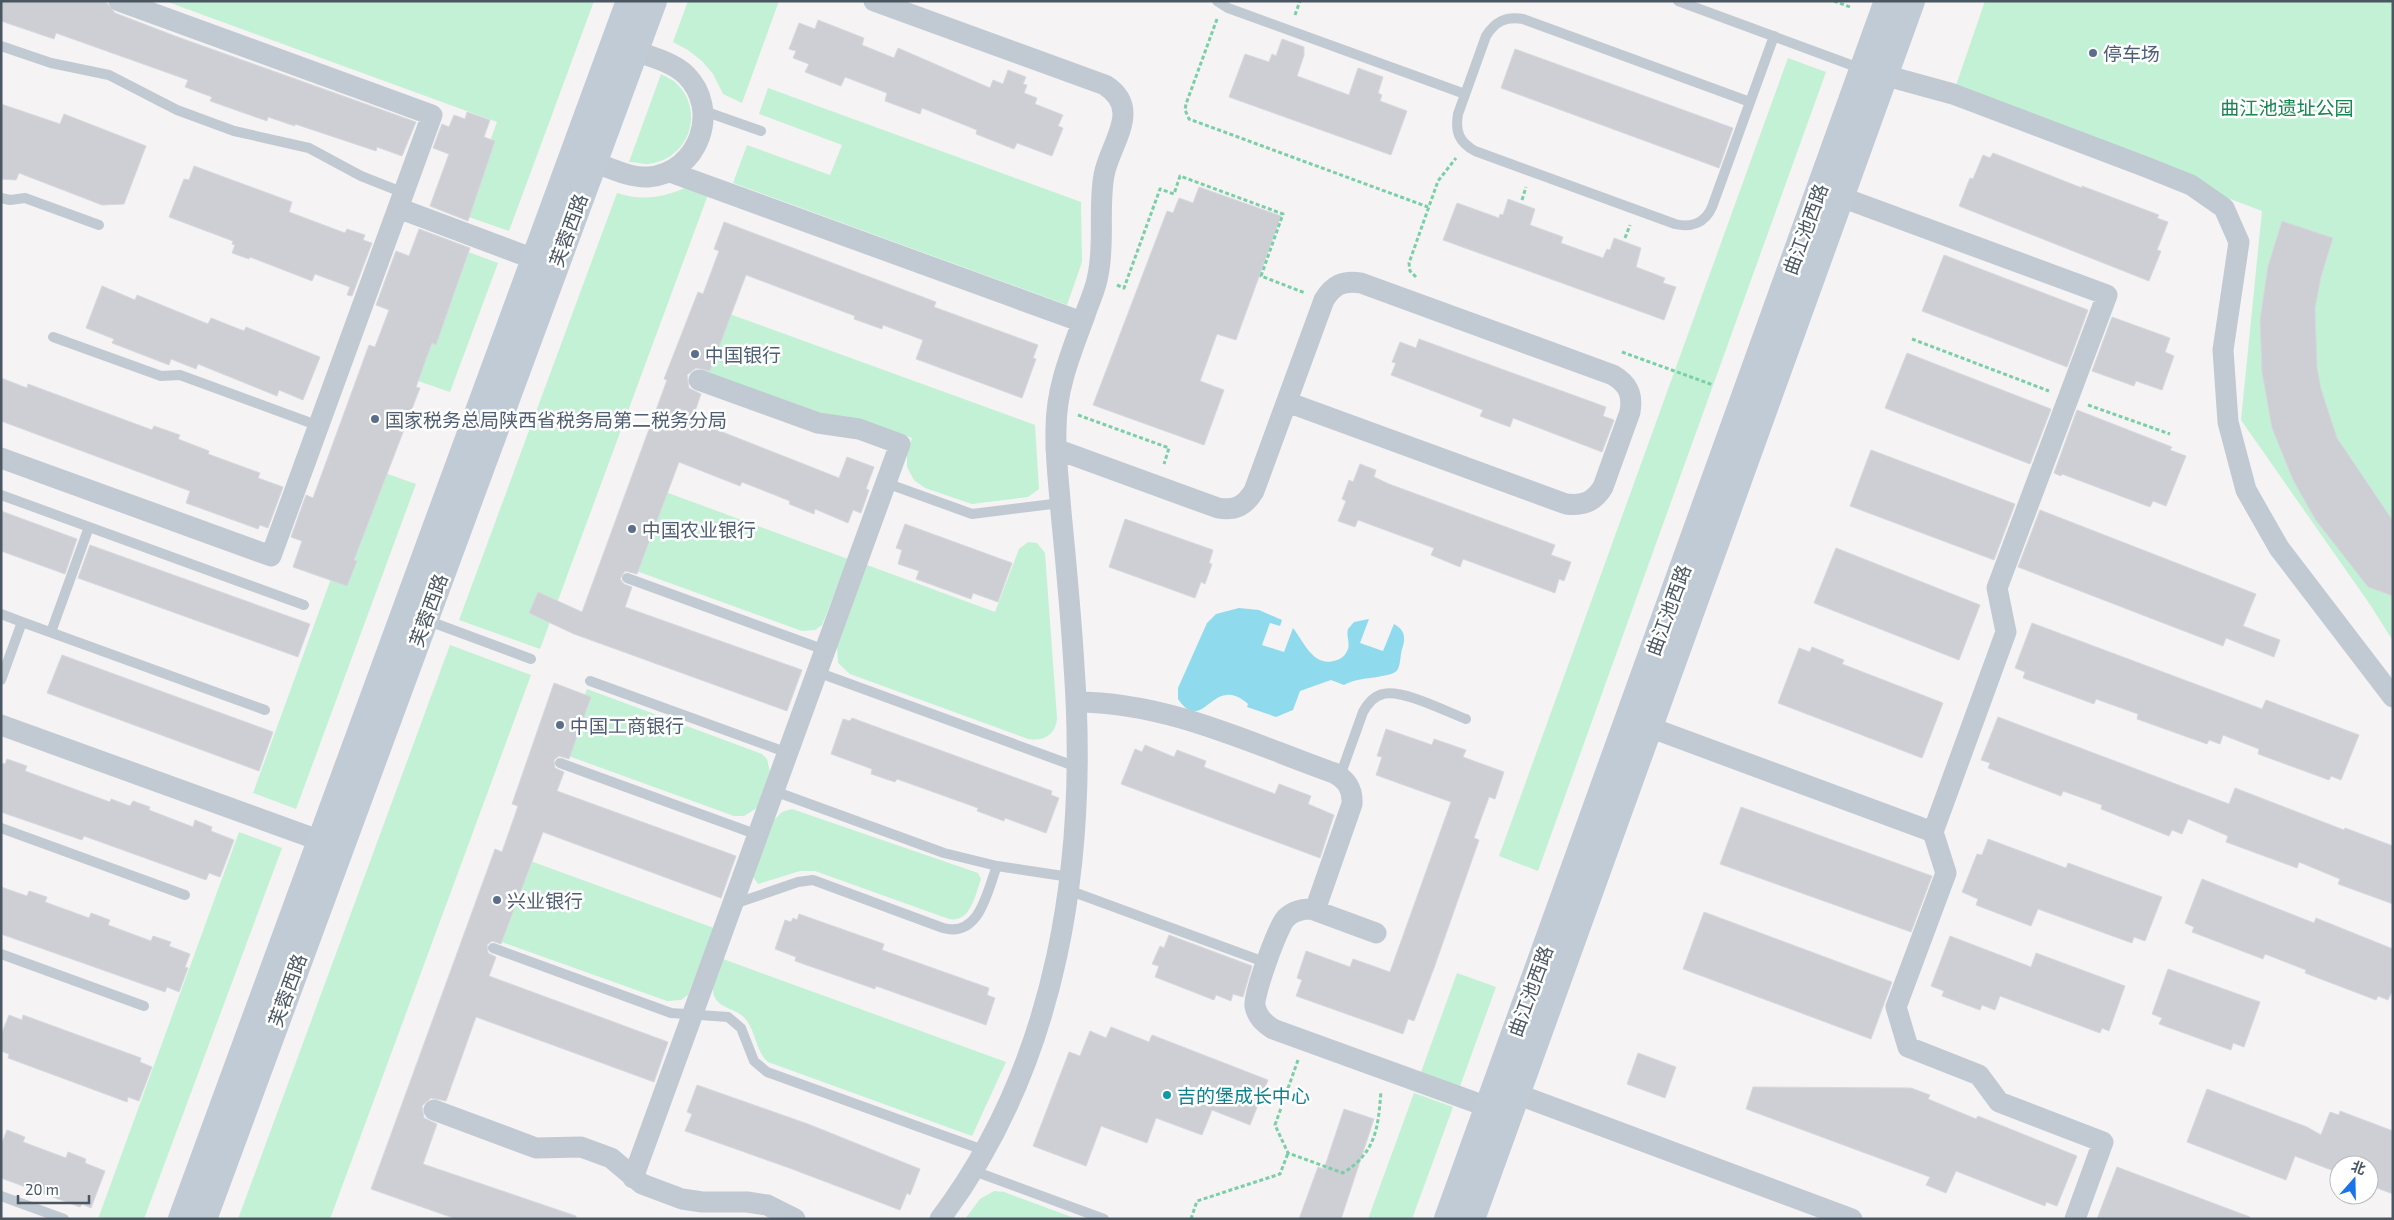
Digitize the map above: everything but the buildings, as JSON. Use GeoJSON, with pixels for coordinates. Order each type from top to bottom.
{"type":"FeatureCollection","features":[{"type":"Feature","properties":{"kind":"main road","name":"芙蓉西路"},"geometry":{"type":"LineString","coordinates":[[203,1219],[330,844],[534,259],[630,1]]}},
{"type":"Feature","properties":{"kind":"main road","name":"芙蓉西路"},"geometry":{"type":"LineString","coordinates":[[182,1219],[330,844],[424,620],[653,1]]}},
{"type":"Feature","properties":{"kind":"main road","name":"曲江池西路"},"geometry":{"type":"LineString","coordinates":[[1448,1219],[1500,1096],[1649,727],[1840,197],[1874,73],[1888,1]]}},
{"type":"Feature","properties":{"kind":"main road","name":"曲江池西路"},"geometry":{"type":"LineString","coordinates":[[1471,1219],[1500,1096],[1874,73],[1911,1]]}},
{"type":"Feature","properties":{"kind":"street"},"geometry":{"type":"LineString","coordinates":[[1,458],[272,556],[432,115],[119,1]]}},
{"type":"Feature","properties":{"kind":"street"},"geometry":{"type":"LineString","coordinates":[[874,1],[1105,85],[1115,91],[1122,100],[1124,111],[1123,122],[1105,170],[1101,195],[1102,253],[1098,278],[1064,373],[1057,408],[1056,450],[1076,702],[1078,767],[1069,884],[1056,957],[1034,1042],[1020,1082],[986,1152],[940,1219]]}},
{"type":"Feature","properties":{"kind":"street"},"geometry":{"type":"LineString","coordinates":[[594,162],[624,173],[648,177],[670,172],[688,158],[701,138],[704,111],[699,93],[686,74],[666,62],[635,51]]}},
{"type":"Feature","properties":{"kind":"street"},"geometry":{"type":"LineString","coordinates":[[1874,73],[1953,94],[2146,167],[2191,185],[2224,208],[2238,242],[2223,350],[2228,422],[2246,490],[2279,548],[2393,696]]}},
{"type":"Feature","properties":{"kind":"street"},"geometry":{"type":"LineString","coordinates":[[670,172],[1082,322]]}},
{"type":"Feature","properties":{"kind":"street"},"geometry":{"type":"LineString","coordinates":[[1840,197],[2107,295],[1997,588],[2006,632],[1933,832],[1946,873],[1896,1007],[1908,1047],[1979,1075],[1999,1102],[2103,1142],[2075,1219]]}},
{"type":"Feature","properties":{"kind":"street"},"geometry":{"type":"LineString","coordinates":[[401,200],[534,259]]}},
{"type":"Feature","properties":{"kind":"street"},"geometry":{"type":"LineString","coordinates":[[1056,450],[1218,508],[1229,510],[1240,507],[1248,501],[1254,491],[1324,300],[1330,290],[1339,284],[1350,281],[1361,283],[1613,374],[1623,381],[1629,389],[1632,400],[1627,421],[1603,487],[1597,496],[1588,503],[1577,506],[1566,504],[1287,402]]}},
{"type":"Feature","properties":{"kind":"street"},"geometry":{"type":"LineString","coordinates":[[633,1178],[900,444],[859,429],[818,424],[700,380]]}},
{"type":"Feature","properties":{"kind":"street"},"geometry":{"type":"LineString","coordinates":[[1076,702],[1126,705],[1174,715],[1340,776],[1350,788],[1352,804],[1314,910]]}},
{"type":"Feature","properties":{"kind":"street"},"geometry":{"type":"LineString","coordinates":[[1,724],[330,844]]}},
{"type":"Feature","properties":{"kind":"street"},"geometry":{"type":"LineString","coordinates":[[1649,727],[1933,832]]}},
{"type":"Feature","properties":{"kind":"street"},"geometry":{"type":"LineString","coordinates":[[1376,933],[1314,910],[1300,910],[1285,918],[1255,998],[1257,1014],[1264,1023],[1273,1029],[1381,1068],[1500,1096],[1852,1219]]}},
{"type":"Feature","properties":{"kind":"street"},"geometry":{"type":"LineString","coordinates":[[434,1110],[536,1148],[581,1147],[611,1158],[642,1184],[682,1199],[702,1202],[747,1202],[767,1205],[795,1219]]}},
{"type":"Feature","properties":{"kind":"lane"},"geometry":{"type":"LineString","coordinates":[[1678,1],[1874,73]]}},
{"type":"Feature","properties":{"kind":"lane"},"geometry":{"type":"LineString","coordinates":[[1220,3],[1465,94]]}},
{"type":"Feature","properties":{"kind":"lane"},"geometry":{"type":"LineString","coordinates":[[1750,102],[1523,19],[1511,17],[1501,20],[1492,27],[1486,36],[1465,94],[1456,126],[1458,137],[1466,146],[1474,151],[1675,224],[1692,225],[1702,220],[1709,212],[1750,102],[1774,36]]}},
{"type":"Feature","properties":{"kind":"lane"},"geometry":{"type":"LineString","coordinates":[[1,46],[34,58],[109,75],[177,110],[234,131],[309,148],[401,200]]}},
{"type":"Feature","properties":{"kind":"lane"},"geometry":{"type":"LineString","coordinates":[[704,111],[761,131]]}},
{"type":"Feature","properties":{"kind":"lane"},"geometry":{"type":"LineString","coordinates":[[1,198],[10,200],[25,198],[99,225]]}},
{"type":"Feature","properties":{"kind":"lane"},"geometry":{"type":"LineString","coordinates":[[53,337],[160,376],[180,375],[319,426]]}},
{"type":"Feature","properties":{"kind":"lane"},"geometry":{"type":"LineString","coordinates":[[886,483],[972,514],[1061,503]]}},
{"type":"Feature","properties":{"kind":"lane"},"geometry":{"type":"LineString","coordinates":[[1,495],[304,605]]}},
{"type":"Feature","properties":{"kind":"lane"},"geometry":{"type":"LineString","coordinates":[[51,632],[89,526]]}},
{"type":"Feature","properties":{"kind":"lane"},"geometry":{"type":"LineString","coordinates":[[627,578],[825,650]]}},
{"type":"Feature","properties":{"kind":"lane"},"geometry":{"type":"LineString","coordinates":[[1,614],[265,710]]}},
{"type":"Feature","properties":{"kind":"lane"},"geometry":{"type":"LineString","coordinates":[[424,620],[531,659]]}},
{"type":"Feature","properties":{"kind":"lane"},"geometry":{"type":"LineString","coordinates":[[1,680],[22,622]]}},
{"type":"Feature","properties":{"kind":"lane"},"geometry":{"type":"LineString","coordinates":[[817,672],[1078,767]]}},
{"type":"Feature","properties":{"kind":"lane"},"geometry":{"type":"LineString","coordinates":[[590,681],[788,753]]}},
{"type":"Feature","properties":{"kind":"lane"},"geometry":{"type":"LineString","coordinates":[[1340,776],[1363,712],[1369,702],[1378,696],[1395,693],[1466,719]]}},
{"type":"Feature","properties":{"kind":"lane"},"geometry":{"type":"LineString","coordinates":[[560,763],[758,835]]}},
{"type":"Feature","properties":{"kind":"lane"},"geometry":{"type":"LineString","coordinates":[[774,791],[944,853],[1069,884],[1267,963]]}},
{"type":"Feature","properties":{"kind":"lane"},"geometry":{"type":"LineString","coordinates":[[1,828],[185,895]]}},
{"type":"Feature","properties":{"kind":"lane"},"geometry":{"type":"LineString","coordinates":[[733,904],[798,882],[813,880],[954,930],[970,924],[978,916],[996,866]]}},
{"type":"Feature","properties":{"kind":"lane"},"geometry":{"type":"LineString","coordinates":[[493,948],[671,1013],[692,1016],[728,1017],[741,1028],[754,1061],[768,1072],[986,1152]]}},
{"type":"Feature","properties":{"kind":"lane"},"geometry":{"type":"LineString","coordinates":[[1,954],[144,1006]]}},
{"type":"Feature","properties":{"kind":"lane"},"geometry":{"type":"LineString","coordinates":[[974,1171],[1104,1219]]}},
{"type":"Feature","properties":{"kind":"lane"},"geometry":{"type":"LineString","coordinates":[[1,1196],[64,1219]]}},
{"type":"Feature","properties":{"kind":"path"},"geometry":{"type":"LineString","coordinates":[[1834,1],[1850,7]]}},
{"type":"Feature","properties":{"kind":"path"},"geometry":{"type":"LineString","coordinates":[[1220,3],[1186,104],[1185,110],[1189,119],[1428,207]]}},
{"type":"Feature","properties":{"kind":"path"},"geometry":{"type":"LineString","coordinates":[[1418,278],[1410,271],[1408,263],[1428,207],[1440,177],[1466,146]]}},
{"type":"Feature","properties":{"kind":"path"},"geometry":{"type":"LineString","coordinates":[[1098,278],[1124,288],[1160,190],[1174,194],[1180,176],[1283,214],[1261,276],[1324,300]]}},
{"type":"Feature","properties":{"kind":"path"},"geometry":{"type":"LineString","coordinates":[[1912,339],[2170,434]]}},
{"type":"Feature","properties":{"kind":"path"},"geometry":{"type":"LineString","coordinates":[[1619,351],[1713,385]]}},
{"type":"Feature","properties":{"kind":"path"},"geometry":{"type":"LineString","coordinates":[[1057,408],[1169,448],[1156,486]]}},
{"type":"Feature","properties":{"kind":"path"},"geometry":{"type":"LineString","coordinates":[[1191,1219],[1197,1201],[1280,1174],[1288,1153],[1275,1124],[1306,1041]]}},
{"type":"Feature","properties":{"kind":"path"},"geometry":{"type":"LineString","coordinates":[[1288,1153],[1343,1173],[1360,1161],[1376,1134],[1380,1109],[1381,1068]]}},
{"type":"Feature","properties":{"kind":"green space"},"geometry":{"type":"Polygon","coordinates":[[[165,1],[594,1],[509,231],[463,215],[497,122],[165,1]]]}},
{"type":"Feature","properties":{"kind":"green space"},"geometry":{"type":"Polygon","coordinates":[[[688,1],[779,1],[742,103],[723,94],[713,74],[702,61],[688,50],[673,42],[688,1]]]}},
{"type":"Feature","properties":{"kind":"green space","name":"曲江池遗址公园"},"geometry":{"type":"Polygon","coordinates":[[[1985,1],[2393,1],[2393,641],[2371,606],[2241,420],[2262,211],[1953,94],[1985,1]]]}},
{"type":"Feature","properties":{"kind":"green space"},"geometry":{"type":"Polygon","coordinates":[[[1788,58],[1826,72],[1538,871],[1499,856],[1788,58]]]}},
{"type":"Feature","properties":{"kind":"green space"},"geometry":{"type":"Polygon","coordinates":[[[661,74],[676,83],[686,96],[691,121],[688,134],[682,145],[662,161],[648,164],[629,162],[661,74]]]}},
{"type":"Feature","properties":{"kind":"green space"},"geometry":{"type":"Polygon","coordinates":[[[768,88],[1081,202],[1082,262],[1067,305],[733,183],[747,145],[830,175],[842,145],[759,114],[768,88]]]}},
{"type":"Feature","properties":{"kind":"green space"},"geometry":{"type":"Polygon","coordinates":[[[687,187],[709,192],[540,649],[459,620],[617,193],[644,198],[669,194],[687,187]]]}},
{"type":"Feature","properties":{"kind":"green space"},"geometry":{"type":"Polygon","coordinates":[[[452,246],[498,263],[450,392],[418,381],[385,473],[416,484],[296,809],[253,793],[452,246]]]}},
{"type":"Feature","properties":{"kind":"green space"},"geometry":{"type":"Polygon","coordinates":[[[724,312],[1035,425],[1039,489],[1028,497],[972,504],[925,488],[914,480],[907,467],[907,453],[912,438],[859,419],[829,416],[703,371],[724,312]]]}},
{"type":"Feature","properties":{"kind":"green space"},"geometry":{"type":"Polygon","coordinates":[[[660,490],[848,559],[822,625],[815,630],[802,631],[631,569],[660,490]]]}},
{"type":"Feature","properties":{"kind":"green space"},"geometry":{"type":"Polygon","coordinates":[[[1028,542],[1037,543],[1045,553],[1057,718],[1052,732],[1048,736],[1034,740],[1028,739],[850,674],[838,663],[837,646],[867,565],[995,612],[1019,549],[1028,542]]]}},
{"type":"Feature","properties":{"kind":"green space"},"geometry":{"type":"Polygon","coordinates":[[[450,645],[531,675],[330,1219],[238,1219],[450,645]]]}},
{"type":"Feature","properties":{"kind":"green space"},"geometry":{"type":"Polygon","coordinates":[[[587,689],[762,754],[767,759],[770,772],[757,808],[744,816],[734,816],[563,754],[587,689]]]}},
{"type":"Feature","properties":{"kind":"green space"},"geometry":{"type":"Polygon","coordinates":[[[792,809],[978,873],[981,879],[971,906],[962,917],[949,919],[815,871],[800,871],[758,884],[753,877],[774,820],[782,812],[792,809]]]}},
{"type":"Feature","properties":{"kind":"green space"},"geometry":{"type":"Polygon","coordinates":[[[239,832],[282,848],[144,1219],[98,1219],[239,832]]]}},
{"type":"Feature","properties":{"kind":"green space"},"geometry":{"type":"Polygon","coordinates":[[[525,859],[714,928],[688,995],[681,1000],[667,1001],[496,940],[525,859]]]}},
{"type":"Feature","properties":{"kind":"green space"},"geometry":{"type":"Polygon","coordinates":[[[723,959],[1006,1062],[972,1136],[768,1062],[758,1048],[752,1031],[744,1017],[721,1004],[714,996],[714,982],[723,959]]]}},
{"type":"Feature","properties":{"kind":"green space"},"geometry":{"type":"Polygon","coordinates":[[[1457,973],[1496,987],[1459,1089],[1420,1075],[1457,973]]]}},
{"type":"Feature","properties":{"kind":"green space"},"geometry":{"type":"Polygon","coordinates":[[[1414,1093],[1453,1107],[1412,1219],[1368,1219],[1414,1093]]]}},
{"type":"Feature","properties":{"kind":"green space"},"geometry":{"type":"Polygon","coordinates":[[[994,1191],[1004,1192],[1077,1219],[965,1219],[980,1199],[994,1191]]]}},
{"type":"Feature","properties":{"kind":"water"},"geometry":{"type":"Polygon","coordinates":[[[1239,608],[1259,610],[1282,620],[1280,626],[1270,623],[1262,645],[1284,652],[1293,628],[1310,653],[1322,661],[1329,662],[1343,657],[1346,653],[1348,649],[1348,629],[1354,622],[1369,619],[1360,643],[1383,651],[1394,624],[1402,630],[1404,636],[1398,669],[1389,674],[1358,680],[1344,685],[1331,680],[1300,691],[1293,710],[1276,717],[1247,707],[1248,704],[1236,696],[1226,695],[1217,698],[1202,709],[1195,711],[1187,709],[1178,699],[1178,688],[1207,623],[1216,614],[1239,608]]]}},
{"type":"Feature","properties":{"kind":"place","name":"停车场"},"geometry":{"type":"Point","coordinates":[2093,53]}},
{"type":"Feature","properties":{"kind":"place","name":"中国银行"},"geometry":{"type":"Point","coordinates":[695,354]}},
{"type":"Feature","properties":{"kind":"place","name":"国家税务总局陕西省税务局第二税务分局"},"geometry":{"type":"Point","coordinates":[375,419]}},
{"type":"Feature","properties":{"kind":"place","name":"中国农业银行"},"geometry":{"type":"Point","coordinates":[632,529]}},
{"type":"Feature","properties":{"kind":"place","name":"中国工商银行"},"geometry":{"type":"Point","coordinates":[560,725]}},
{"type":"Feature","properties":{"kind":"place","name":"兴业银行"},"geometry":{"type":"Point","coordinates":[497,900]}},
{"type":"Feature","properties":{"kind":"place","name":"吉的堡成长中心"},"geometry":{"type":"Point","coordinates":[1167,1095]}}]}
